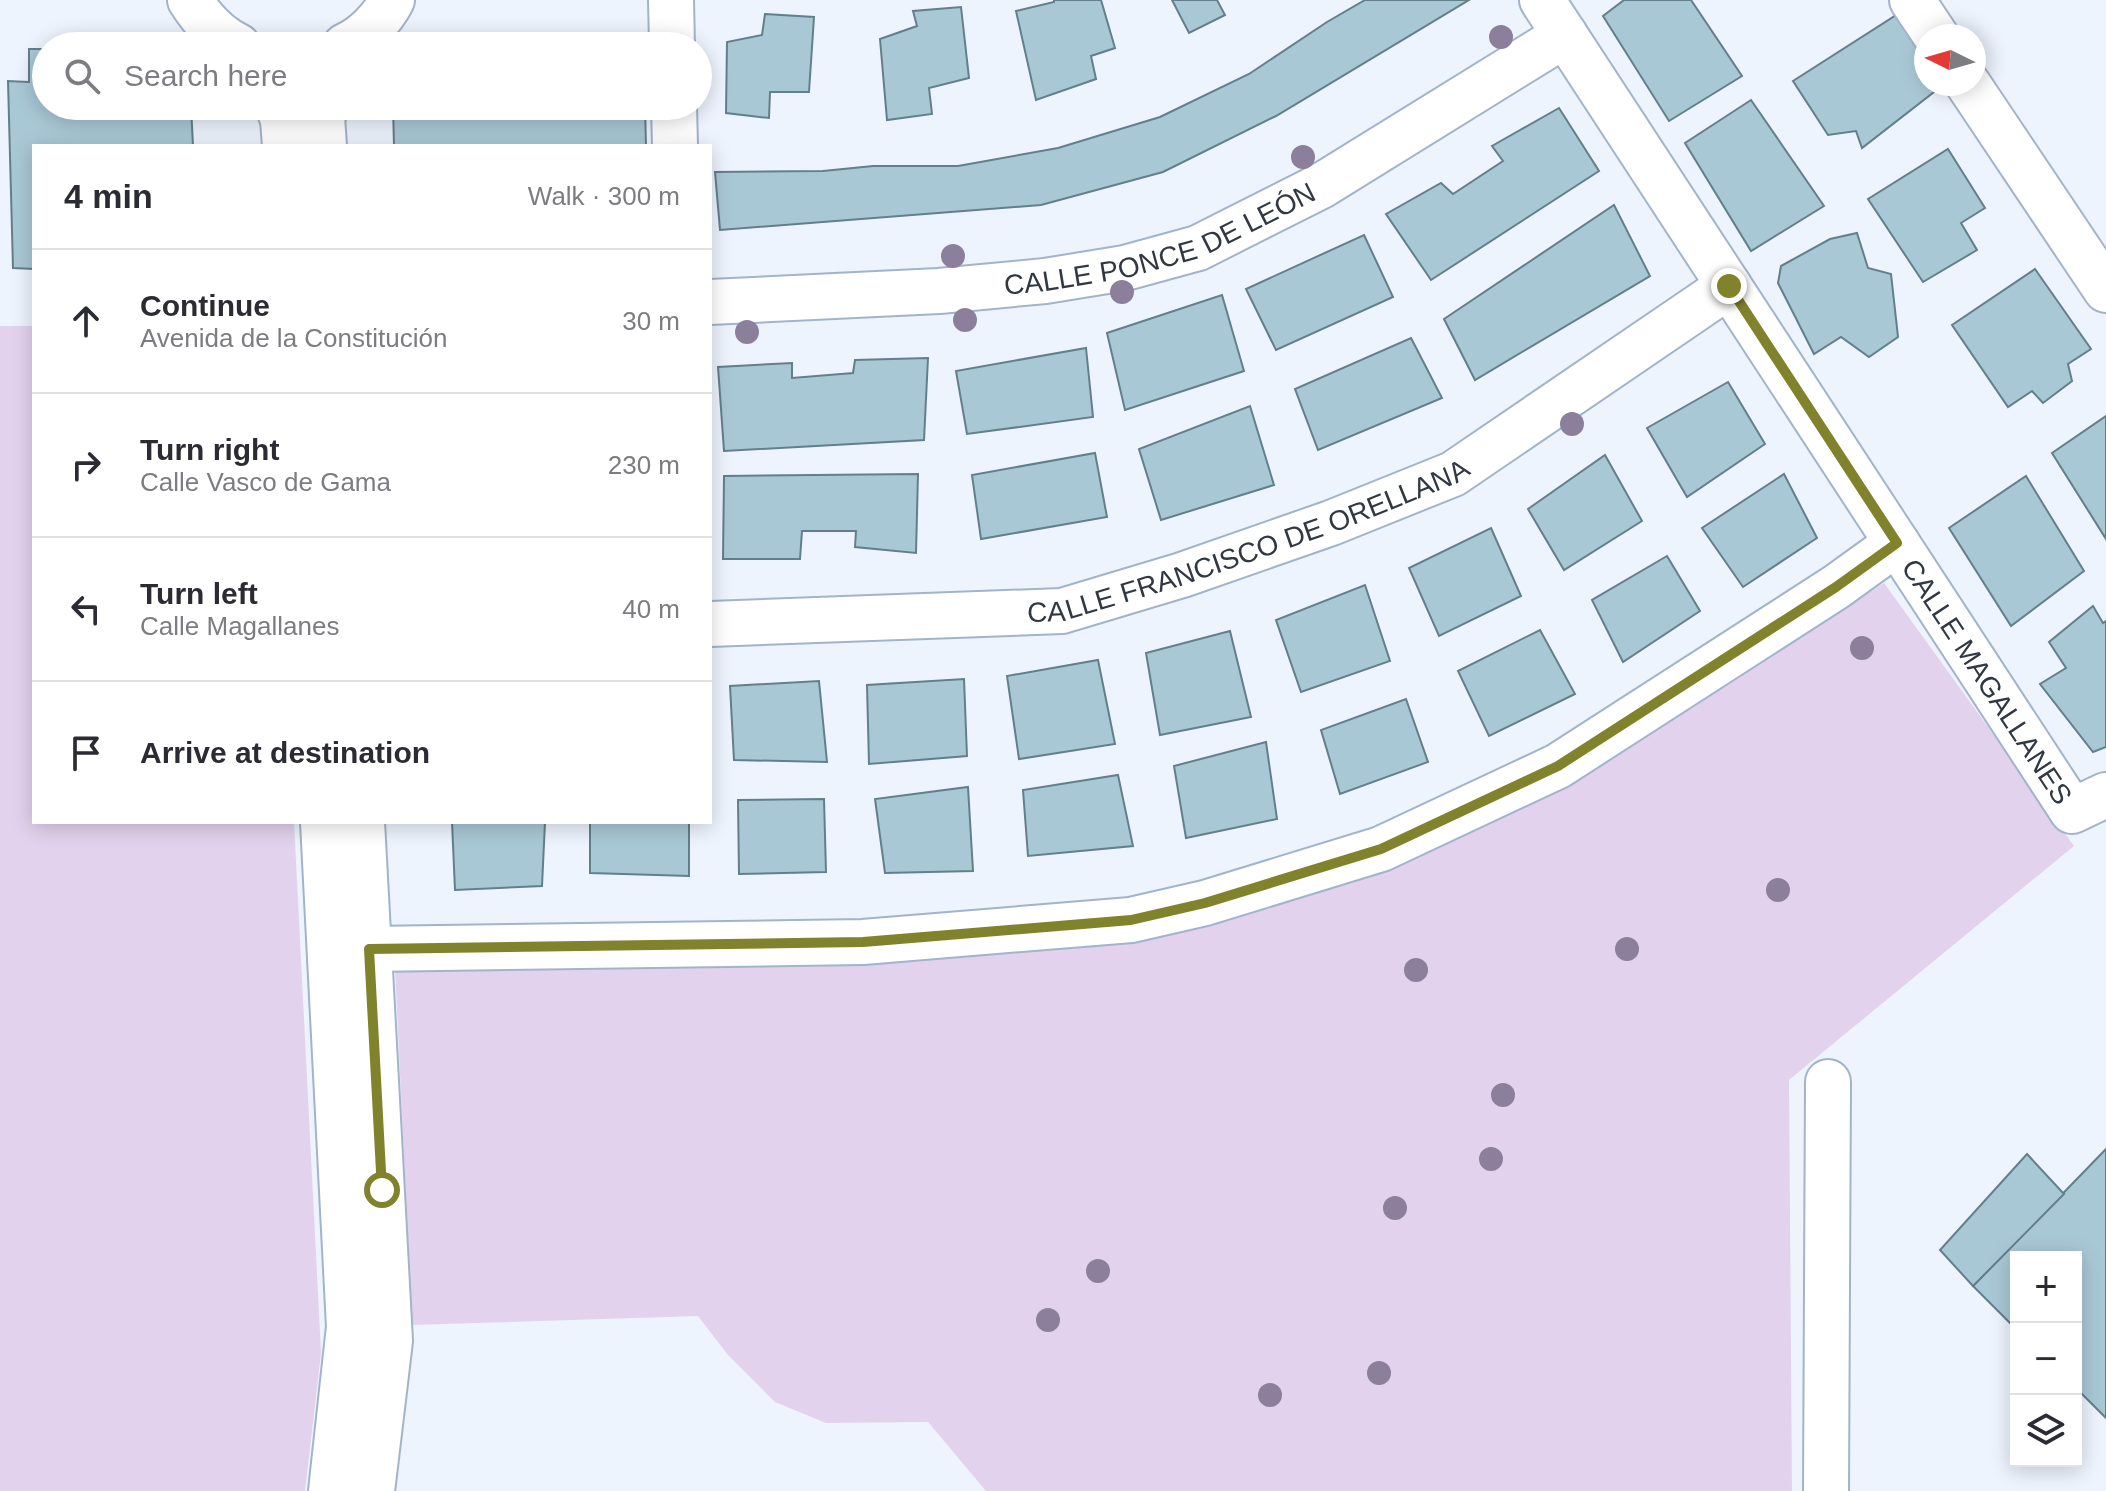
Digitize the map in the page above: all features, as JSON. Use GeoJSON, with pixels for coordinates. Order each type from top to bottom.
{"type":"FeatureCollection","features":[{"type":"Feature","properties":{"kind":"street"},"geometry":{"type":"LineString","coordinates":[[190,0],[201,18],[216,32]]}},
{"type":"Feature","properties":{"kind":"street"},"geometry":{"type":"LineString","coordinates":[[365,32],[385,14],[392,0]]}},
{"type":"Feature","properties":{"kind":"street"},"geometry":{"type":"LineString","coordinates":[[671,0],[672,32]]}},
{"type":"Feature","properties":{"kind":"street"},"geometry":{"type":"LineString","coordinates":[[1912,0],[1928,24]]}},
{"type":"Feature","properties":{"kind":"street","name":"CALLE MAGALLANES"},"geometry":{"type":"LineString","coordinates":[[1553,18],[2072,811],[2106,795]]}},
{"type":"Feature","properties":{"kind":"street","name":"CALLE PONCE DE LEÓN"},"geometry":{"type":"LineString","coordinates":[[712,302],[939,291],[1045,281],[1125,268],[1198,248],[1321,186],[1553,18]]}},
{"type":"Feature","properties":{"kind":"street"},"geometry":{"type":"LineString","coordinates":[[1976,96],[2106,290]]}},
{"type":"Feature","properties":{"kind":"street"},"geometry":{"type":"LineString","coordinates":[[283,120],[285,144]]}},
{"type":"Feature","properties":{"kind":"street"},"geometry":{"type":"LineString","coordinates":[[322,120],[324,144]]}},
{"type":"Feature","properties":{"kind":"street"},"geometry":{"type":"LineString","coordinates":[[674,120],[675,144]]}},
{"type":"Feature","properties":{"kind":"street","name":"CALLE FRANCISCO DE ORELLANA"},"geometry":{"type":"LineString","coordinates":[[712,624],[1062,611],[1182,575],[1331,523],[1453,474],[1729,286]]}},
{"type":"Feature","properties":{"kind":"street"},"geometry":{"type":"LineString","coordinates":[[369,949],[863,942],[1131,920],[1205,903],[1381,849],[1558,766],[1836,587],[1897,543]]}},
{"type":"Feature","properties":{"kind":"street"},"geometry":{"type":"LineString","coordinates":[[323,824],[349,1327],[331,1491]]}},
{"type":"Feature","properties":{"kind":"street"},"geometry":{"type":"LineString","coordinates":[[362,824],[390,1341],[372,1491]]}},
{"type":"Feature","properties":{"kind":"street"},"geometry":{"type":"LineString","coordinates":[[1826,1491],[1828,1082]]}},
{"type":"Feature","properties":{"kind":"shaded area"},"geometry":{"type":"Polygon","coordinates":[[[0,326],[32,326],[32,824],[294,824],[321,1353],[305,1491],[0,1491],[0,326]]]}},
{"type":"Feature","properties":{"kind":"shaded area"},"geometry":{"type":"Polygon","coordinates":[[[1884,583],[2074,846],[1789,1080],[1792,1491],[986,1491],[928,1422],[826,1423],[775,1402],[728,1355],[698,1316],[412,1325],[395,968],[854,962],[1177,934],[1395,865],[1583,776],[1884,583]]]}},
{"type":"Feature","properties":{"kind":"building"},"geometry":{"type":"Polygon","coordinates":[[[1054,0],[1101,0],[1115,48],[1091,56],[1096,79],[1036,100],[1016,11],[1054,0]]]}},
{"type":"Feature","properties":{"kind":"building"},"geometry":{"type":"Polygon","coordinates":[[[1172,0],[1217,0],[1225,15],[1189,33],[1172,0]]]}},
{"type":"Feature","properties":{"kind":"building"},"geometry":{"type":"Polygon","coordinates":[[[1365,0],[1469,0],[1276,116],[1163,172],[1041,205],[720,230],[715,172],[958,166],[1058,148],[1160,117],[1249,74],[1365,0]]]}},
{"type":"Feature","properties":{"kind":"building"},"geometry":{"type":"Polygon","coordinates":[[[1624,0],[1691,0],[1742,76],[1669,121],[1603,16],[1624,0]]]}},
{"type":"Feature","properties":{"kind":"building"},"geometry":{"type":"Polygon","coordinates":[[[961,7],[969,78],[929,88],[932,114],[887,120],[880,39],[917,26],[913,11],[961,7]]]}},
{"type":"Feature","properties":{"kind":"building"},"geometry":{"type":"Polygon","coordinates":[[[1901,12],[1914,34],[1914,96],[1929,96],[1862,148],[1856,131],[1828,135],[1793,81],[1901,12]]]}},
{"type":"Feature","properties":{"kind":"building"},"geometry":{"type":"Polygon","coordinates":[[[765,14],[814,17],[809,92],[770,92],[769,118],[726,113],[727,42],[762,35],[765,14]]]}},
{"type":"Feature","properties":{"kind":"building"},"geometry":{"type":"Polygon","coordinates":[[[29,49],[32,49],[32,120],[192,120],[193,144],[32,144],[32,269],[13,268],[8,81],[29,82],[29,49]]]}},
{"type":"Feature","properties":{"kind":"building"},"geometry":{"type":"Polygon","coordinates":[[[1751,100],[1824,206],[1751,251],[1685,143],[1751,100]]]}},
{"type":"Feature","properties":{"kind":"building"},"geometry":{"type":"Polygon","coordinates":[[[1559,108],[1599,171],[1431,280],[1386,214],[1441,183],[1453,194],[1503,161],[1492,146],[1559,108]]]}},
{"type":"Feature","properties":{"kind":"building"},"geometry":{"type":"Polygon","coordinates":[[[393,120],[645,120],[646,144],[394,144],[393,120]]]}},
{"type":"Feature","properties":{"kind":"building"},"geometry":{"type":"Polygon","coordinates":[[[1948,149],[1985,208],[1961,223],[1977,250],[1923,282],[1868,199],[1948,149]]]}},
{"type":"Feature","properties":{"kind":"building"},"geometry":{"type":"Polygon","coordinates":[[[1614,205],[1650,276],[1475,380],[1444,319],[1614,205]]]}},
{"type":"Feature","properties":{"kind":"building"},"geometry":{"type":"Polygon","coordinates":[[[1857,233],[1868,268],[1891,274],[1898,337],[1869,357],[1841,337],[1814,354],[1778,283],[1781,266],[1830,239],[1857,233]]]}},
{"type":"Feature","properties":{"kind":"building"},"geometry":{"type":"Polygon","coordinates":[[[1364,235],[1393,297],[1276,350],[1246,289],[1364,235]]]}},
{"type":"Feature","properties":{"kind":"building"},"geometry":{"type":"Polygon","coordinates":[[[2035,269],[2091,349],[2068,364],[2072,381],[2043,403],[2032,391],[2008,407],[1952,325],[2035,269]]]}},
{"type":"Feature","properties":{"kind":"building"},"geometry":{"type":"Polygon","coordinates":[[[1222,295],[1244,371],[1125,410],[1107,333],[1222,295]]]}},
{"type":"Feature","properties":{"kind":"building"},"geometry":{"type":"Polygon","coordinates":[[[1411,338],[1442,398],[1318,450],[1295,389],[1411,338]]]}},
{"type":"Feature","properties":{"kind":"building"},"geometry":{"type":"Polygon","coordinates":[[[1086,348],[1093,417],[967,434],[956,371],[1086,348]]]}},
{"type":"Feature","properties":{"kind":"building"},"geometry":{"type":"Polygon","coordinates":[[[928,358],[924,440],[724,451],[718,367],[792,363],[792,378],[853,373],[855,360],[928,358]]]}},
{"type":"Feature","properties":{"kind":"building"},"geometry":{"type":"Polygon","coordinates":[[[1728,382],[1765,444],[1687,497],[1647,428],[1728,382]]]}},
{"type":"Feature","properties":{"kind":"building"},"geometry":{"type":"Polygon","coordinates":[[[1250,406],[1274,485],[1161,520],[1139,449],[1250,406]]]}},
{"type":"Feature","properties":{"kind":"building"},"geometry":{"type":"Polygon","coordinates":[[[2106,416],[2106,539],[2052,453],[2106,416]]]}},
{"type":"Feature","properties":{"kind":"building"},"geometry":{"type":"Polygon","coordinates":[[[1095,453],[1107,517],[981,539],[972,475],[1095,453]]]}},
{"type":"Feature","properties":{"kind":"building"},"geometry":{"type":"Polygon","coordinates":[[[1605,455],[1642,521],[1564,570],[1528,509],[1605,455]]]}},
{"type":"Feature","properties":{"kind":"building"},"geometry":{"type":"Polygon","coordinates":[[[918,474],[916,553],[855,547],[856,531],[802,531],[800,559],[723,559],[724,476],[918,474]]]}},
{"type":"Feature","properties":{"kind":"building"},"geometry":{"type":"Polygon","coordinates":[[[1784,474],[1817,538],[1743,587],[1702,528],[1784,474]]]}},
{"type":"Feature","properties":{"kind":"building"},"geometry":{"type":"Polygon","coordinates":[[[2026,476],[2084,571],[2011,626],[1949,528],[2026,476]]]}},
{"type":"Feature","properties":{"kind":"building"},"geometry":{"type":"Polygon","coordinates":[[[1491,528],[1521,596],[1439,636],[1409,568],[1491,528]]]}},
{"type":"Feature","properties":{"kind":"building"},"geometry":{"type":"Polygon","coordinates":[[[1667,556],[1700,611],[1623,662],[1592,600],[1667,556]]]}},
{"type":"Feature","properties":{"kind":"building"},"geometry":{"type":"Polygon","coordinates":[[[1365,585],[1390,661],[1301,692],[1276,620],[1365,585]]]}},
{"type":"Feature","properties":{"kind":"building"},"geometry":{"type":"Polygon","coordinates":[[[2093,606],[2103,623],[2106,621],[2106,747],[2093,752],[2040,684],[2066,668],[2049,642],[2093,606]]]}},
{"type":"Feature","properties":{"kind":"building"},"geometry":{"type":"Polygon","coordinates":[[[1540,630],[1575,694],[1489,736],[1458,671],[1540,630]]]}},
{"type":"Feature","properties":{"kind":"building"},"geometry":{"type":"Polygon","coordinates":[[[1230,631],[1251,717],[1160,735],[1146,653],[1230,631]]]}},
{"type":"Feature","properties":{"kind":"building"},"geometry":{"type":"Polygon","coordinates":[[[1098,660],[1115,744],[1019,759],[1007,676],[1098,660]]]}},
{"type":"Feature","properties":{"kind":"building"},"geometry":{"type":"Polygon","coordinates":[[[964,679],[967,756],[869,764],[867,685],[964,679]]]}},
{"type":"Feature","properties":{"kind":"building"},"geometry":{"type":"Polygon","coordinates":[[[819,681],[827,762],[734,760],[730,686],[819,681]]]}},
{"type":"Feature","properties":{"kind":"building"},"geometry":{"type":"Polygon","coordinates":[[[1406,699],[1428,762],[1340,794],[1321,730],[1406,699]]]}},
{"type":"Feature","properties":{"kind":"building"},"geometry":{"type":"Polygon","coordinates":[[[1266,742],[1277,819],[1186,838],[1174,766],[1266,742]]]}},
{"type":"Feature","properties":{"kind":"building"},"geometry":{"type":"Polygon","coordinates":[[[1118,775],[1133,846],[1028,856],[1023,790],[1118,775]]]}},
{"type":"Feature","properties":{"kind":"building"},"geometry":{"type":"Polygon","coordinates":[[[968,787],[973,871],[885,873],[875,799],[968,787]]]}},
{"type":"Feature","properties":{"kind":"building"},"geometry":{"type":"Polygon","coordinates":[[[824,799],[826,872],[739,874],[738,800],[824,799]]]}},
{"type":"Feature","properties":{"kind":"building"},"geometry":{"type":"Polygon","coordinates":[[[452,824],[545,824],[542,886],[455,890],[452,824]]]}},
{"type":"Feature","properties":{"kind":"building"},"geometry":{"type":"Polygon","coordinates":[[[590,824],[689,824],[689,876],[590,873],[590,824]]]}},
{"type":"Feature","properties":{"kind":"building"},"geometry":{"type":"Polygon","coordinates":[[[2106,1149],[2106,1418],[2082,1394],[2082,1251],[2010,1251],[2010,1323],[1973,1286],[2106,1149]]]}},
{"type":"Feature","properties":{"kind":"building"},"geometry":{"type":"Polygon","coordinates":[[[2027,1154],[2064,1194],[1973,1286],[1940,1250],[2027,1154]]]}},
{"type":"Feature","properties":{"kind":"route"},"geometry":{"type":"LineString","coordinates":[[382,1190],[369,949],[863,942],[1131,920],[1205,903],[1381,849],[1558,766],[1836,587],[1897,543],[1729,286]]}}]}
